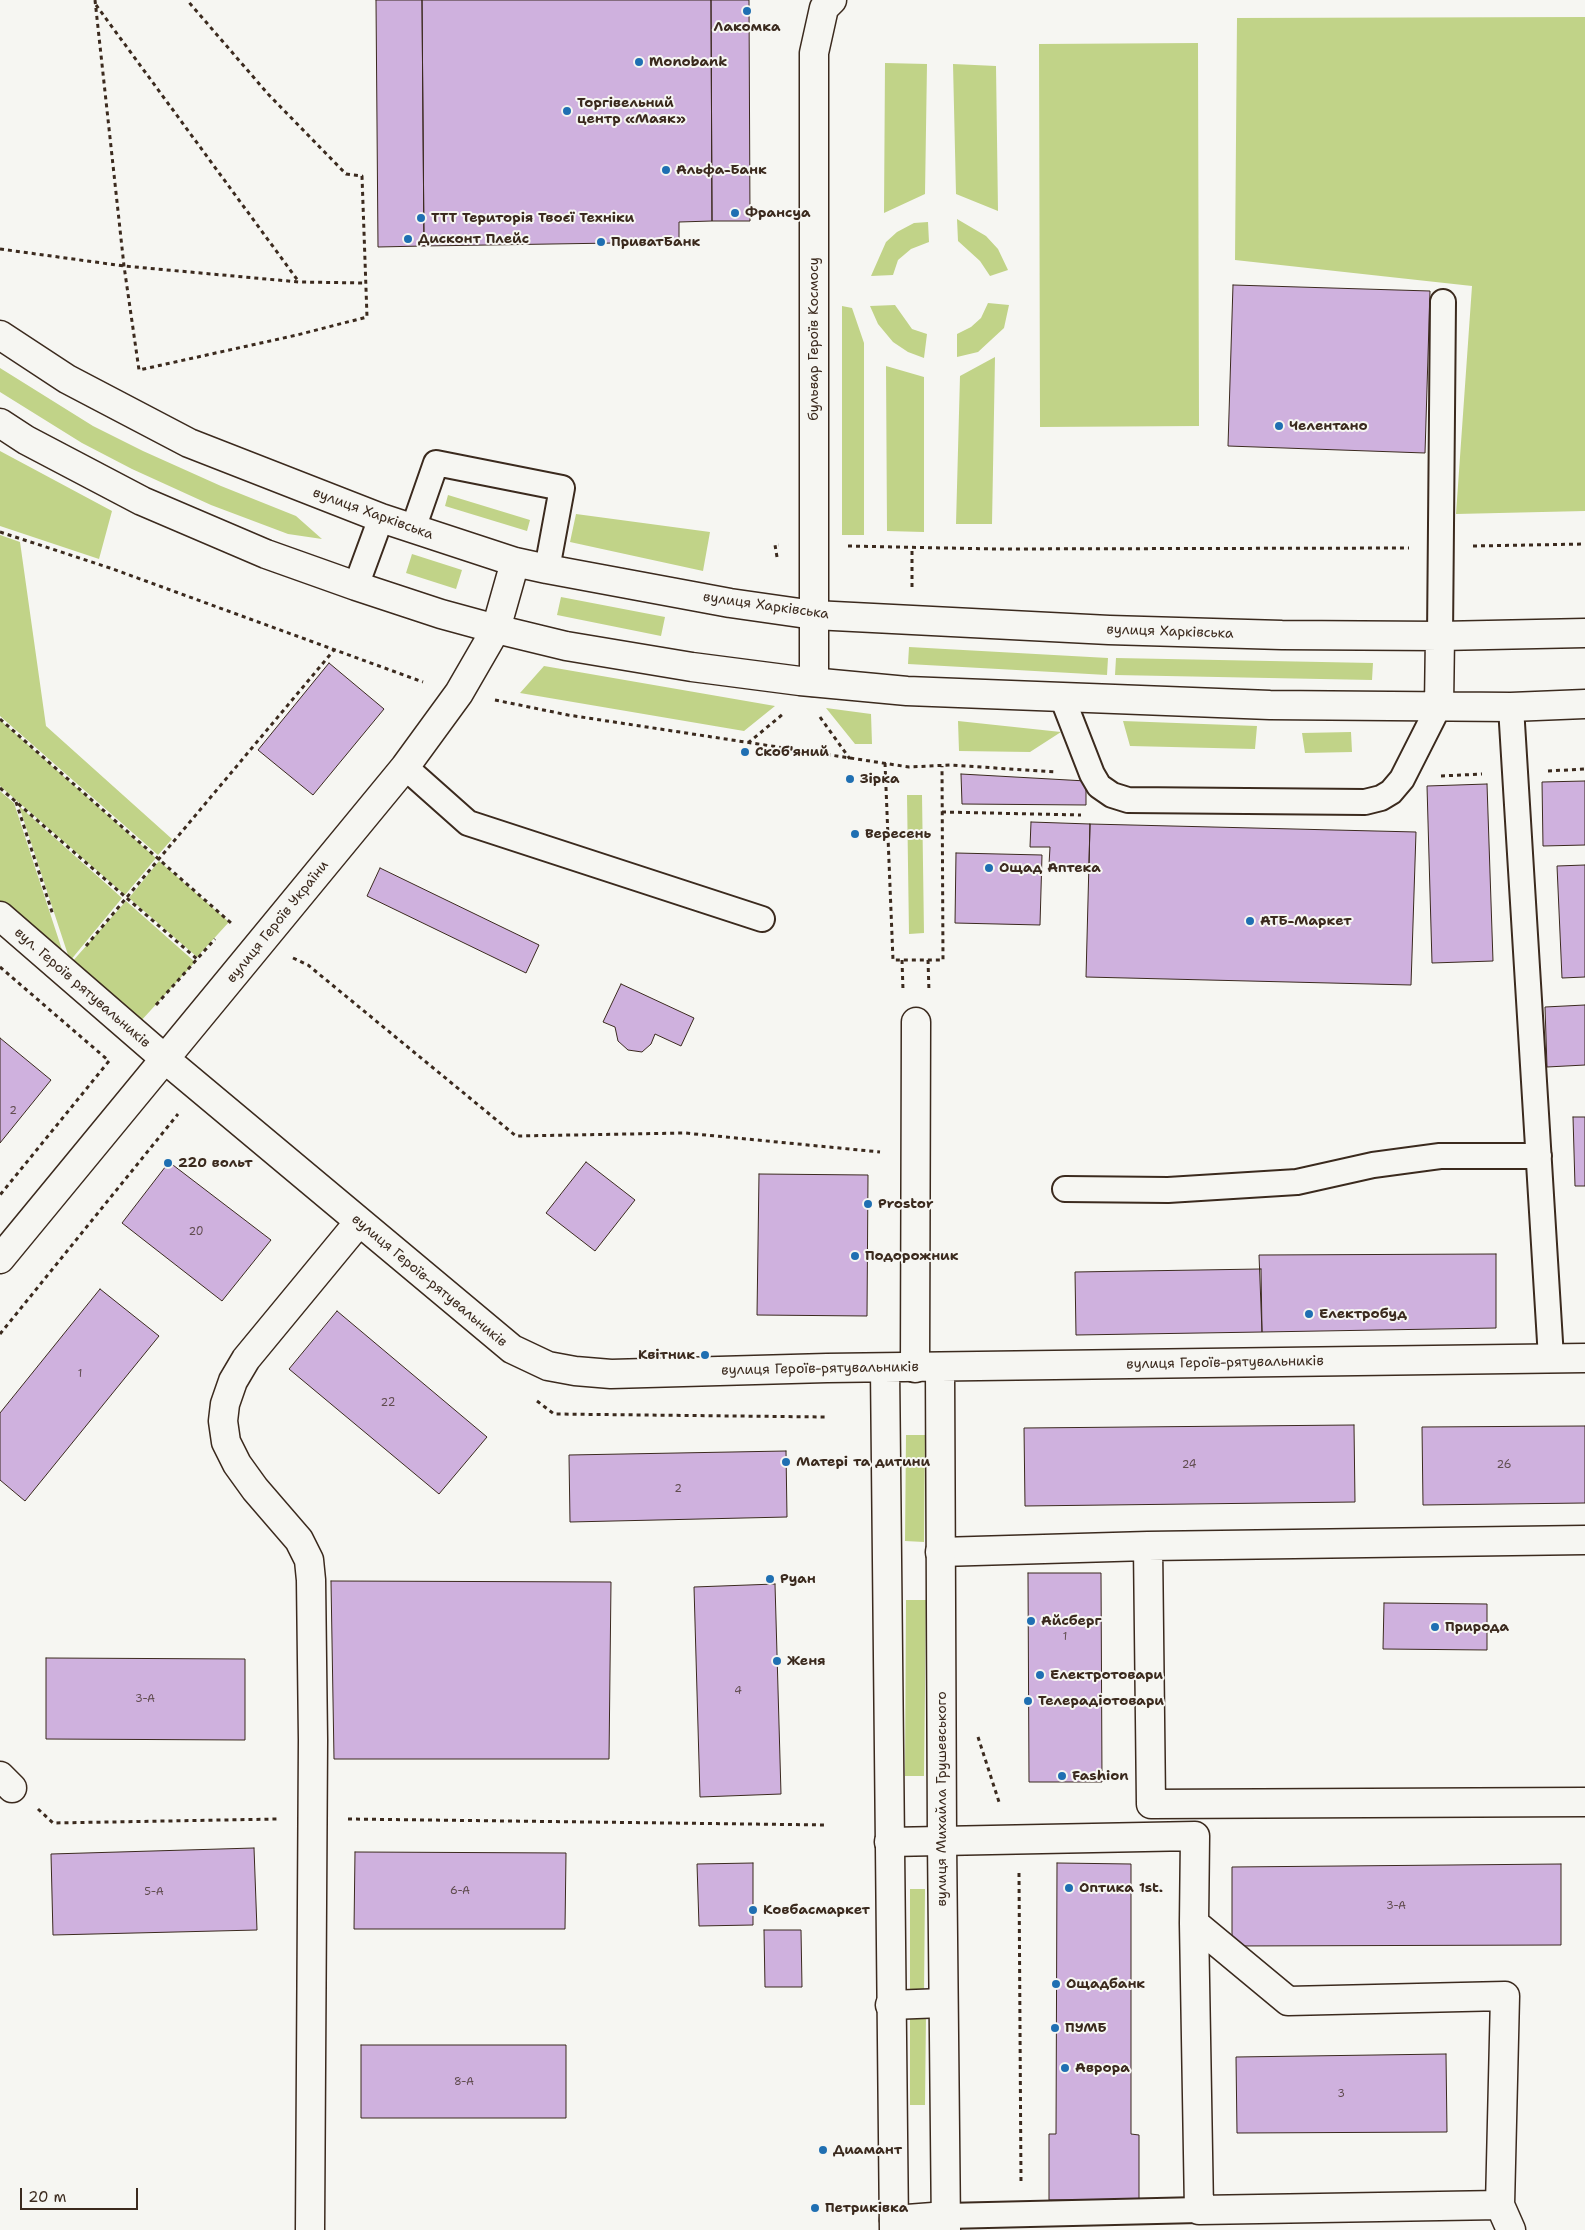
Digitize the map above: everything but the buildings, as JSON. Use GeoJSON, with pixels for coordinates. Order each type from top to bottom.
{"type":"FeatureCollection","features":[{"type":"Feature","properties":{"kind":"street","name":"бульвар Героїв Космосу"},"geometry":{"type":"LineString","coordinates":[[814,682],[814,52],[824,8],[832,0]]}},
{"type":"Feature","properties":{"kind":"street","name":"вулиця Харківська"},"geometry":{"type":"LineString","coordinates":[[0,335],[67,379],[189,443],[381,518],[515,562],[547,569],[730,603],[814,615],[1108,630],[1282,635],[1440,636],[1585,633]]}},
{"type":"Feature","properties":{"kind":"street"},"geometry":{"type":"LineString","coordinates":[[0,423],[26,440],[142,501],[266,554],[356,586],[496,629],[566,646],[692,667],[907,691],[1270,705],[1512,707],[1585,704]]}},
{"type":"Feature","properties":{"kind":"street","name":"вулиця Героїв України"},"geometry":{"type":"LineString","coordinates":[[0,1260],[405,767],[459,693],[496,629],[515,562]]}},
{"type":"Feature","properties":{"kind":"street"},"geometry":{"type":"LineString","coordinates":[[1439,706],[1440,636]]}},
{"type":"Feature","properties":{"kind":"street","name":"вул. Героїв рятувальників"},"geometry":{"type":"LineString","coordinates":[[0,916],[165,1059]]}},
{"type":"Feature","properties":{"kind":"street","name":"вулиця Михайла Грушевського"},"geometry":{"type":"LineString","coordinates":[[916,1022],[916,1155],[940,1552],[946,2223]]}},
{"type":"Feature","properties":{"kind":"street","name":"вулиця Героїв-рятувальників"},"geometry":{"type":"LineString","coordinates":[[165,1059],[512,1349],[548,1366],[575,1371],[611,1374],[1585,1358]]}},
{"type":"Feature","properties":{"kind":"street"},"geometry":{"type":"LineString","coordinates":[[310,2230],[313,1819],[311,1580],[309,1560],[299,1540],[255,1489],[237,1464],[226,1442],[223,1421],[225,1404],[233,1381],[246,1359],[359,1222]]}},
{"type":"Feature","properties":{"kind":"street"},"geometry":{"type":"LineString","coordinates":[[885,1368],[888,1555],[890,2005],[894,2225],[946,2223]]}},
{"type":"Feature","properties":{"kind":"street"},"geometry":{"type":"LineString","coordinates":[[940,1552],[1148,1546],[1585,1540]]}},
{"type":"Feature","properties":{"kind":"street"},"geometry":{"type":"LineString","coordinates":[[1148,1546],[1151,1804],[1585,1802]]}},
{"type":"Feature","properties":{"kind":"street"},"geometry":{"type":"LineString","coordinates":[[889,1842],[1195,1836],[1194,1923],[1200,2220],[1500,2206]]}},
{"type":"Feature","properties":{"kind":"street"},"geometry":{"type":"LineString","coordinates":[[1194,1923],[1288,2001],[1505,1996],[1500,2206],[1511,2230]]}},
{"type":"Feature","properties":{"kind":"street"},"geometry":{"type":"LineString","coordinates":[[890,2005],[943,2003]]}},
{"type":"Feature","properties":{"kind":"lane"},"geometry":{"type":"LineString","coordinates":[[1440,636],[1443,302]]}},
{"type":"Feature","properties":{"kind":"lane"},"geometry":{"type":"LineString","coordinates":[[413,529],[436,463],[562,488],[547,569]]}},
{"type":"Feature","properties":{"kind":"lane"},"geometry":{"type":"LineString","coordinates":[[356,586],[381,518]]}},
{"type":"Feature","properties":{"kind":"lane"},"geometry":{"type":"LineString","coordinates":[[1062,697],[1092,774],[1099,786],[1112,795],[1128,800],[1364,802],[1381,798],[1391,792],[1402,779],[1439,706]]}},
{"type":"Feature","properties":{"kind":"lane"},"geometry":{"type":"LineString","coordinates":[[1512,707],[1551,1358]]}},
{"type":"Feature","properties":{"kind":"lane"},"geometry":{"type":"LineString","coordinates":[[405,767],[468,823],[762,919]]}},
{"type":"Feature","properties":{"kind":"lane"},"geometry":{"type":"LineString","coordinates":[[1065,1189],[1168,1190],[1297,1182],[1373,1165],[1440,1156],[1539,1156]]}},
{"type":"Feature","properties":{"kind":"lane"},"geometry":{"type":"LineString","coordinates":[[946,2223],[1021,2214],[1200,2220]]}},
{"type":"Feature","properties":{"kind":"path"},"geometry":{"type":"LineString","coordinates":[[94,1],[124,266],[139,370],[297,335],[367,317],[362,176],[346,174],[268,94],[187,0]]}},
{"type":"Feature","properties":{"kind":"path"},"geometry":{"type":"LineString","coordinates":[[94,1],[300,282]]}},
{"type":"Feature","properties":{"kind":"path"},"geometry":{"type":"LineString","coordinates":[[0,249],[124,266],[300,282],[366,283]]}},
{"type":"Feature","properties":{"kind":"path"},"geometry":{"type":"LineString","coordinates":[[0,532],[110,568],[426,683],[419,691]]}},
{"type":"Feature","properties":{"kind":"path"},"geometry":{"type":"LineString","coordinates":[[778,562],[775,545],[995,549],[1440,548],[1585,544]]}},
{"type":"Feature","properties":{"kind":"path"},"geometry":{"type":"LineString","coordinates":[[82,950],[334,650]]}},
{"type":"Feature","properties":{"kind":"path"},"geometry":{"type":"LineString","coordinates":[[459,693],[568,715],[909,767],[942,766],[1092,774]]}},
{"type":"Feature","properties":{"kind":"path"},"geometry":{"type":"LineString","coordinates":[[748,743],[784,713]]}},
{"type":"Feature","properties":{"kind":"path"},"geometry":{"type":"LineString","coordinates":[[817,714],[850,759]]}},
{"type":"Feature","properties":{"kind":"path"},"geometry":{"type":"LineString","coordinates":[[0,719],[231,922],[260,944],[308,965],[516,1136],[686,1133],[916,1155]]}},
{"type":"Feature","properties":{"kind":"path"},"geometry":{"type":"LineString","coordinates":[[885,763],[893,960],[943,960],[942,766]]}},
{"type":"Feature","properties":{"kind":"path"},"geometry":{"type":"LineString","coordinates":[[0,788],[197,959]]}},
{"type":"Feature","properties":{"kind":"path"},"geometry":{"type":"LineString","coordinates":[[16,802],[55,920]]}},
{"type":"Feature","properties":{"kind":"path"},"geometry":{"type":"LineString","coordinates":[[942,812],[1085,815]]}},
{"type":"Feature","properties":{"kind":"path"},"geometry":{"type":"LineString","coordinates":[[224,929],[231,922]]}},
{"type":"Feature","properties":{"kind":"path"},"geometry":{"type":"LineString","coordinates":[[133,1032],[217,937]]}},
{"type":"Feature","properties":{"kind":"path"},"geometry":{"type":"LineString","coordinates":[[0,968],[109,1061],[0,1195]]}},
{"type":"Feature","properties":{"kind":"path"},"geometry":{"type":"LineString","coordinates":[[0,1334],[180,1112]]}},
{"type":"Feature","properties":{"kind":"path"},"geometry":{"type":"LineString","coordinates":[[531,1396],[554,1414],[826,1417]]}},
{"type":"Feature","properties":{"kind":"path"},"geometry":{"type":"LineString","coordinates":[[976,1731],[1019,1862],[1021,2214]]}},
{"type":"Feature","properties":{"kind":"path"},"geometry":{"type":"LineString","coordinates":[[6,1782],[53,1823],[313,1819],[827,1825]]}},
{"type":"Feature","properties":{"kind":"green space"},"geometry":{"type":"Polygon","coordinates":[[[1585,17],[1585,511],[1456,514],[1472,286],[1235,260],[1237,18],[1585,17]]]}},
{"type":"Feature","properties":{"kind":"green space"},"geometry":{"type":"Polygon","coordinates":[[[1198,43],[1199,426],[1040,427],[1039,44],[1198,43]]]}},
{"type":"Feature","properties":{"kind":"green space"},"geometry":{"type":"Polygon","coordinates":[[[885,63],[927,64],[925,194],[884,213],[885,63]]]}},
{"type":"Feature","properties":{"kind":"green space"},"geometry":{"type":"Polygon","coordinates":[[[953,64],[996,66],[998,211],[956,194],[953,64]]]}},
{"type":"Feature","properties":{"kind":"green space"},"geometry":{"type":"Polygon","coordinates":[[[957,219],[986,236],[998,249],[1008,270],[990,276],[980,261],[958,241],[957,219]]]}},
{"type":"Feature","properties":{"kind":"green space"},"geometry":{"type":"Polygon","coordinates":[[[928,222],[929,242],[911,249],[898,260],[893,275],[871,276],[886,242],[897,232],[914,223],[928,222]]]}},
{"type":"Feature","properties":{"kind":"green space"},"geometry":{"type":"Polygon","coordinates":[[[988,303],[1009,305],[1004,328],[978,352],[957,357],[957,334],[971,327],[981,318],[988,303]]]}},
{"type":"Feature","properties":{"kind":"green space"},"geometry":{"type":"Polygon","coordinates":[[[895,305],[912,329],[927,334],[924,358],[908,352],[893,342],[878,324],[870,306],[895,305]]]}},
{"type":"Feature","properties":{"kind":"green space"},"geometry":{"type":"Polygon","coordinates":[[[842,306],[852,308],[864,343],[864,535],[842,535],[842,306]]]}},
{"type":"Feature","properties":{"kind":"green space"},"geometry":{"type":"Polygon","coordinates":[[[995,357],[992,524],[956,524],[960,376],[995,357]]]}},
{"type":"Feature","properties":{"kind":"green space"},"geometry":{"type":"Polygon","coordinates":[[[886,366],[924,377],[924,532],[887,531],[886,366]]]}},
{"type":"Feature","properties":{"kind":"green space"},"geometry":{"type":"Polygon","coordinates":[[[0,368],[93,426],[143,451],[221,486],[296,516],[322,539],[288,534],[211,505],[132,469],[82,443],[0,392],[0,368]]]}},
{"type":"Feature","properties":{"kind":"green space"},"geometry":{"type":"Polygon","coordinates":[[[0,451],[112,511],[99,559],[0,526],[0,451]]]}},
{"type":"Feature","properties":{"kind":"green space"},"geometry":{"type":"Polygon","coordinates":[[[448,495],[530,520],[527,531],[445,506],[448,495]]]}},
{"type":"Feature","properties":{"kind":"green space"},"geometry":{"type":"Polygon","coordinates":[[[576,514],[710,532],[703,571],[570,542],[576,514]]]}},
{"type":"Feature","properties":{"kind":"green space"},"geometry":{"type":"Polygon","coordinates":[[[0,535],[20,542],[46,726],[172,839],[158,855],[0,716],[0,535]]]}},
{"type":"Feature","properties":{"kind":"green space"},"geometry":{"type":"Polygon","coordinates":[[[412,554],[462,570],[456,589],[406,573],[412,554]]]}},
{"type":"Feature","properties":{"kind":"green space"},"geometry":{"type":"Polygon","coordinates":[[[561,597],[665,617],[661,636],[557,615],[561,597]]]}},
{"type":"Feature","properties":{"kind":"green space"},"geometry":{"type":"Polygon","coordinates":[[[909,647],[1108,658],[1107,675],[908,664],[909,647]]]}},
{"type":"Feature","properties":{"kind":"green space"},"geometry":{"type":"Polygon","coordinates":[[[1116,658],[1373,663],[1372,680],[1115,675],[1116,658]]]}},
{"type":"Feature","properties":{"kind":"green space"},"geometry":{"type":"Polygon","coordinates":[[[544,666],[775,706],[744,731],[520,693],[544,666]]]}},
{"type":"Feature","properties":{"kind":"green space"},"geometry":{"type":"Polygon","coordinates":[[[826,708],[871,714],[872,744],[855,744],[826,708]]]}},
{"type":"Feature","properties":{"kind":"green space"},"geometry":{"type":"Polygon","coordinates":[[[0,720],[156,858],[125,895],[0,786],[0,720]]]}},
{"type":"Feature","properties":{"kind":"green space"},"geometry":{"type":"Polygon","coordinates":[[[958,721],[1061,732],[1030,752],[959,751],[958,721]]]}},
{"type":"Feature","properties":{"kind":"green space"},"geometry":{"type":"Polygon","coordinates":[[[1123,721],[1257,726],[1255,749],[1130,746],[1123,721]]]}},
{"type":"Feature","properties":{"kind":"green space"},"geometry":{"type":"Polygon","coordinates":[[[1351,732],[1352,752],[1305,753],[1302,733],[1351,732]]]}},
{"type":"Feature","properties":{"kind":"green space"},"geometry":{"type":"Polygon","coordinates":[[[0,791],[14,803],[67,965],[0,907],[0,791]]]}},
{"type":"Feature","properties":{"kind":"green space"},"geometry":{"type":"Polygon","coordinates":[[[907,795],[922,795],[924,933],[909,934],[907,795]]]}},
{"type":"Feature","properties":{"kind":"green space"},"geometry":{"type":"Polygon","coordinates":[[[19,806],[122,898],[70,961],[19,806]]]}},
{"type":"Feature","properties":{"kind":"green space"},"geometry":{"type":"Polygon","coordinates":[[[159,861],[229,922],[197,957],[129,898],[159,861]]]}},
{"type":"Feature","properties":{"kind":"green space"},"geometry":{"type":"Polygon","coordinates":[[[126,901],[195,962],[139,1023],[71,963],[126,901]]]}},
{"type":"Feature","properties":{"kind":"green space"},"geometry":{"type":"Polygon","coordinates":[[[906,1435],[925,1435],[924,1542],[905,1541],[906,1435]]]}},
{"type":"Feature","properties":{"kind":"green space"},"geometry":{"type":"Polygon","coordinates":[[[906,1600],[926,1600],[924,1776],[905,1776],[906,1600]]]}},
{"type":"Feature","properties":{"kind":"green space"},"geometry":{"type":"Polygon","coordinates":[[[910,1889],[925,1889],[924,1995],[910,1995],[910,1889]]]}},
{"type":"Feature","properties":{"kind":"green space"},"geometry":{"type":"Polygon","coordinates":[[[910,2015],[926,2015],[925,2105],[910,2105],[910,2015]]]}},
{"type":"Feature","properties":{"kind":"place","name":"Лакомка"},"geometry":{"type":"Point","coordinates":[747,11]}},
{"type":"Feature","properties":{"kind":"place","name":"Monobank"},"geometry":{"type":"Point","coordinates":[639,62]}},
{"type":"Feature","properties":{"kind":"place","name":"Торгівельний центр «Маяк»"},"geometry":{"type":"Point","coordinates":[567,111]}},
{"type":"Feature","properties":{"kind":"place","name":"Альфа-Банк"},"geometry":{"type":"Point","coordinates":[666,170]}},
{"type":"Feature","properties":{"kind":"place","name":"Франсуа"},"geometry":{"type":"Point","coordinates":[735,213]}},
{"type":"Feature","properties":{"kind":"place","name":"ТТТ Територія Твоєї Техніки"},"geometry":{"type":"Point","coordinates":[421,218]}},
{"type":"Feature","properties":{"kind":"place","name":"Дисконт Плейс"},"geometry":{"type":"Point","coordinates":[408,239]}},
{"type":"Feature","properties":{"kind":"place","name":"ПриватБанк"},"geometry":{"type":"Point","coordinates":[601,242]}},
{"type":"Feature","properties":{"kind":"place","name":"Челентано"},"geometry":{"type":"Point","coordinates":[1279,426]}},
{"type":"Feature","properties":{"kind":"place","name":"Скоб'яний"},"geometry":{"type":"Point","coordinates":[745,752]}},
{"type":"Feature","properties":{"kind":"place","name":"Зiрка"},"geometry":{"type":"Point","coordinates":[850,779]}},
{"type":"Feature","properties":{"kind":"place","name":"Вересень"},"geometry":{"type":"Point","coordinates":[855,834]}},
{"type":"Feature","properties":{"kind":"place","name":"Ощад Аптека"},"geometry":{"type":"Point","coordinates":[989,868]}},
{"type":"Feature","properties":{"kind":"place","name":"АТБ-Маркет"},"geometry":{"type":"Point","coordinates":[1250,921]}},
{"type":"Feature","properties":{"kind":"place","name":"220 вольт"},"geometry":{"type":"Point","coordinates":[168,1163]}},
{"type":"Feature","properties":{"kind":"place","name":"Prostor"},"geometry":{"type":"Point","coordinates":[868,1204]}},
{"type":"Feature","properties":{"kind":"place","name":"Подорожник"},"geometry":{"type":"Point","coordinates":[855,1256]}},
{"type":"Feature","properties":{"kind":"place","name":"Електробуд"},"geometry":{"type":"Point","coordinates":[1309,1314]}},
{"type":"Feature","properties":{"kind":"place","name":"Квітник"},"geometry":{"type":"Point","coordinates":[705,1355]}},
{"type":"Feature","properties":{"kind":"place","name":"Матері та дитини"},"geometry":{"type":"Point","coordinates":[786,1462]}},
{"type":"Feature","properties":{"kind":"place","name":"Руан"},"geometry":{"type":"Point","coordinates":[770,1579]}},
{"type":"Feature","properties":{"kind":"place","name":"Айсберг"},"geometry":{"type":"Point","coordinates":[1031,1621]}},
{"type":"Feature","properties":{"kind":"place","name":"Природа"},"geometry":{"type":"Point","coordinates":[1435,1627]}},
{"type":"Feature","properties":{"kind":"place","name":"Женя"},"geometry":{"type":"Point","coordinates":[777,1661]}},
{"type":"Feature","properties":{"kind":"place","name":"Електротовари"},"geometry":{"type":"Point","coordinates":[1040,1675]}},
{"type":"Feature","properties":{"kind":"place","name":"Телерадіотовари"},"geometry":{"type":"Point","coordinates":[1028,1701]}},
{"type":"Feature","properties":{"kind":"place","name":"Fashion"},"geometry":{"type":"Point","coordinates":[1062,1776]}},
{"type":"Feature","properties":{"kind":"place","name":"Оптика 1st."},"geometry":{"type":"Point","coordinates":[1069,1888]}},
{"type":"Feature","properties":{"kind":"place","name":"Ковбасмаркет"},"geometry":{"type":"Point","coordinates":[753,1910]}},
{"type":"Feature","properties":{"kind":"place","name":"Ощадбанк"},"geometry":{"type":"Point","coordinates":[1056,1984]}},
{"type":"Feature","properties":{"kind":"place","name":"ПУМБ"},"geometry":{"type":"Point","coordinates":[1055,2028]}},
{"type":"Feature","properties":{"kind":"place","name":"Аврора"},"geometry":{"type":"Point","coordinates":[1065,2068]}},
{"type":"Feature","properties":{"kind":"place","name":"Диамант"},"geometry":{"type":"Point","coordinates":[823,2150]}},
{"type":"Feature","properties":{"kind":"place","name":"Петриківка"},"geometry":{"type":"Point","coordinates":[815,2208]}}]}
